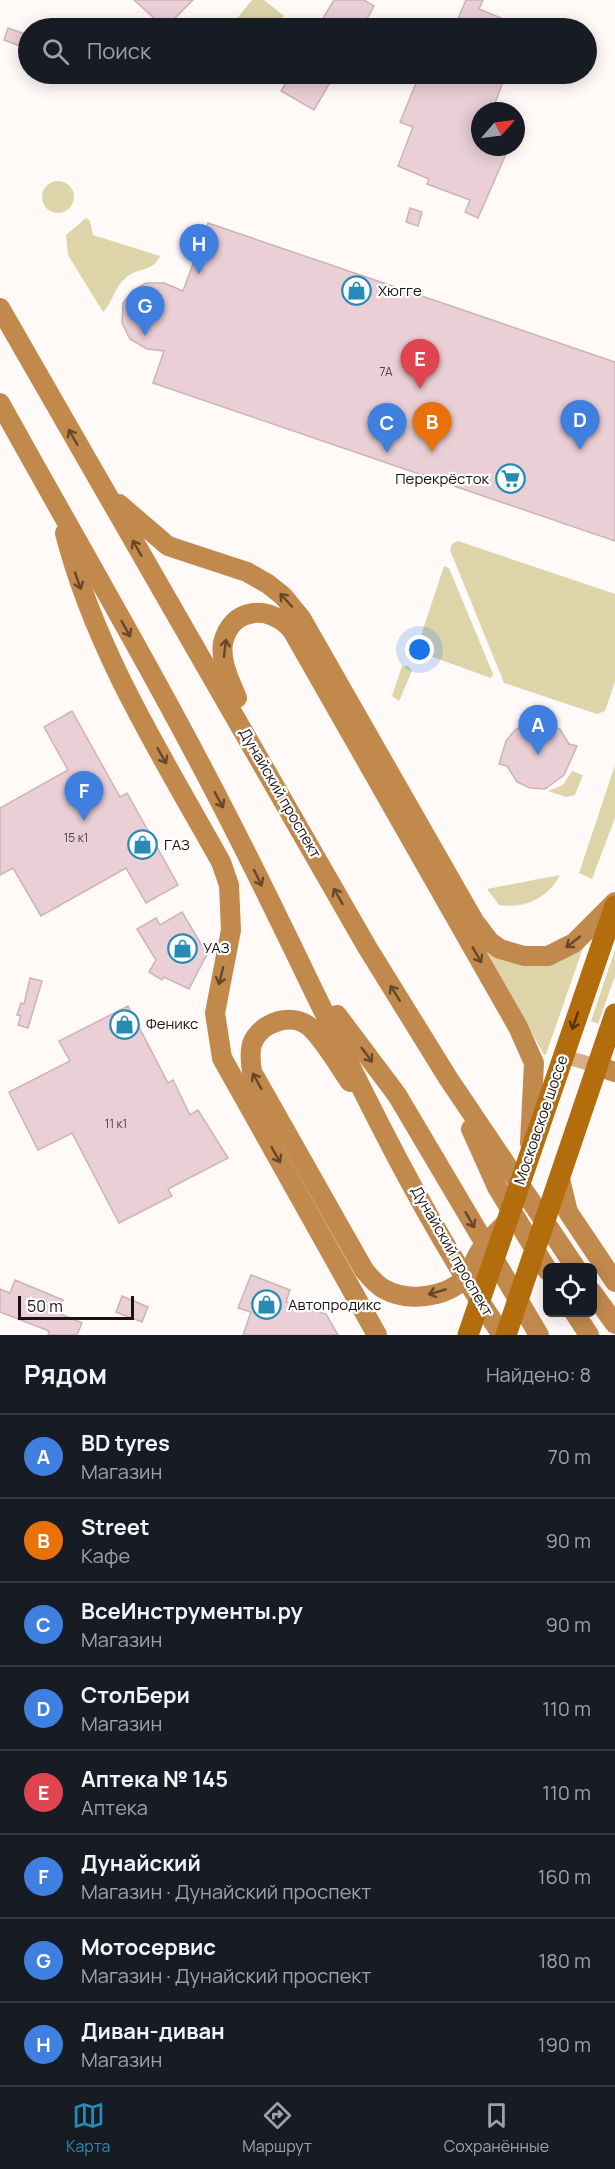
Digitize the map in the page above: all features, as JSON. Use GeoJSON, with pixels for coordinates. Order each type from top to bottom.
{"type":"FeatureCollection","features":[{"type":"Feature","properties":{"kind":"main road","name":"Дунайский проспект"},"geometry":{"type":"LineString","coordinates":[[0,309],[367,947],[448,1078],[573,1263]]}},
{"type":"Feature","properties":{"kind":"main road","name":"Дунайский проспект"},"geometry":{"type":"LineString","coordinates":[[0,403],[58,504],[232,825],[384,1131],[456,1261],[504,1335]]}},
{"type":"Feature","properties":{"kind":"main road"},"geometry":{"type":"LineString","coordinates":[[102,487],[168,546],[247,572],[283,596],[301,618],[468,911],[489,942],[510,954],[548,956],[574,944],[615,904]]}},
{"type":"Feature","properties":{"kind":"main road"},"geometry":{"type":"LineString","coordinates":[[58,504],[75,574],[96,629],[126,690],[220,862],[229,885],[231,930],[215,1013],[222,1059],[377,1335]]}},
{"type":"Feature","properties":{"kind":"main road"},"geometry":{"type":"LineString","coordinates":[[262,762],[224,666],[223,643],[237,621],[250,613],[262,612],[273,614],[284,620],[292,630],[518,1027],[534,1063],[530,1151]]}},
{"type":"Feature","properties":{"kind":"main road","name":"Московское шоссе"},"geometry":{"type":"LineString","coordinates":[[468,1335],[615,904]]}},
{"type":"Feature","properties":{"kind":"main road"},"geometry":{"type":"LineString","coordinates":[[307,975],[397,1095],[539,1335]]}},
{"type":"Feature","properties":{"kind":"main road"},"geometry":{"type":"LineString","coordinates":[[504,1335],[560,1179],[606,1069],[615,1014]]}},
{"type":"Feature","properties":{"kind":"main road"},"geometry":{"type":"LineString","coordinates":[[384,1131],[311,1029],[298,1022],[281,1020],[270,1024],[257,1036],[250,1058],[252,1072],[364,1270],[383,1289],[415,1297],[453,1287],[465,1278],[480,1251],[506,1223]]}},
{"type":"Feature","properties":{"kind":"main road"},"geometry":{"type":"LineString","coordinates":[[448,1078],[497,1187],[543,1263]]}},
{"type":"Feature","properties":{"kind":"main road"},"geometry":{"type":"LineString","coordinates":[[560,1179],[568,1212],[615,1282]]}},
{"type":"Feature","properties":{"kind":"main road"},"geometry":{"type":"LineString","coordinates":[[597,1299],[615,1324]]}},
{"type":"Feature","properties":{"kind":"main road"},"geometry":{"type":"LineString","coordinates":[[576,1317],[589,1335]]}},
{"type":"Feature","properties":{"kind":"street"},"geometry":{"type":"LineString","coordinates":[[563,1056],[606,1069]]}},
{"type":"Feature","properties":{"kind":"shaded area"},"geometry":{"type":"Polygon","coordinates":[[[252,0],[264,0],[284,16],[282,18],[237,18],[252,0]]]}},
{"type":"Feature","properties":{"kind":"shaded area"},"geometry":{"type":"Polygon","coordinates":[[[58,181],[69,186],[74,197],[69,208],[58,213],[47,208],[42,197],[47,186],[58,181]]]}},
{"type":"Feature","properties":{"kind":"shaded area"},"geometry":{"type":"Polygon","coordinates":[[[86,218],[90,221],[93,235],[160,256],[154,264],[132,273],[123,280],[103,312],[68,255],[66,235],[86,218]]]}},
{"type":"Feature","properties":{"kind":"shaded area"},"geometry":{"type":"Polygon","coordinates":[[[458,541],[615,594],[615,682],[605,711],[597,714],[504,683],[450,550],[452,544],[458,541]]]}},
{"type":"Feature","properties":{"kind":"shaded area"},"geometry":{"type":"Polygon","coordinates":[[[444,566],[449,568],[493,674],[491,678],[416,651],[444,566]]]}},
{"type":"Feature","properties":{"kind":"shaded area"},"geometry":{"type":"Polygon","coordinates":[[[402,666],[408,666],[412,671],[399,701],[392,696],[402,666]]]}},
{"type":"Feature","properties":{"kind":"shaded area"},"geometry":{"type":"Polygon","coordinates":[[[615,765],[615,818],[592,879],[579,873],[615,765]]]}},
{"type":"Feature","properties":{"kind":"shaded area"},"geometry":{"type":"Polygon","coordinates":[[[572,771],[583,775],[575,795],[566,797],[548,791],[563,785],[572,771]]]}},
{"type":"Feature","properties":{"kind":"shaded area"},"geometry":{"type":"Polygon","coordinates":[[[560,875],[542,896],[518,905],[499,905],[487,889],[560,875]]]}},
{"type":"Feature","properties":{"kind":"shaded area"},"geometry":{"type":"Polygon","coordinates":[[[480,939],[491,948],[583,948],[546,1054],[544,1055],[480,939]]]}},
{"type":"Feature","properties":{"kind":"shaded area"},"geometry":{"type":"Polygon","coordinates":[[[615,950],[615,976],[598,1024],[591,1021],[615,950]]]}},
{"type":"Feature","properties":{"kind":"building"},"geometry":{"type":"Polygon","coordinates":[[[134,0],[193,0],[175,18],[154,18],[134,0]]]}},
{"type":"Feature","properties":{"kind":"building"},"geometry":{"type":"Polygon","coordinates":[[[334,0],[364,0],[374,6],[367,18],[323,18],[334,0]]]}},
{"type":"Feature","properties":{"kind":"building"},"geometry":{"type":"Polygon","coordinates":[[[466,0],[483,0],[479,9],[501,18],[458,18],[466,0]]]}},
{"type":"Feature","properties":{"kind":"building"},"geometry":{"type":"Polygon","coordinates":[[[8,28],[18,32],[18,45],[4,40],[8,28]]]}},
{"type":"Feature","properties":{"kind":"building"},"geometry":{"type":"Polygon","coordinates":[[[285,84],[329,84],[314,110],[281,91],[285,84]]]}},
{"type":"Feature","properties":{"kind":"building"},"geometry":{"type":"Polygon","coordinates":[[[416,84],[502,84],[495,102],[471,102],[471,156],[505,156],[478,218],[465,212],[470,200],[427,184],[429,179],[398,166],[413,127],[400,122],[416,84]]]}},
{"type":"Feature","properties":{"kind":"building"},"geometry":{"type":"Polygon","coordinates":[[[410,208],[422,212],[418,226],[406,222],[410,208]]]}},
{"type":"Feature","properties":{"kind":"building"},"geometry":{"type":"Polygon","coordinates":[[[208,223],[615,362],[615,541],[153,383],[164,351],[147,349],[130,339],[122,323],[123,303],[132,291],[146,283],[164,283],[183,291],[208,223]]]}},
{"type":"Feature","properties":{"kind":"building"},"geometry":{"type":"Polygon","coordinates":[[[72,711],[120,797],[127,793],[178,885],[146,903],[126,868],[41,916],[13,868],[0,875],[0,808],[68,770],[44,727],[72,711]]]}},
{"type":"Feature","properties":{"kind":"building"},"geometry":{"type":"Polygon","coordinates":[[[541,721],[560,729],[569,744],[577,746],[564,775],[545,789],[530,788],[517,782],[507,766],[499,764],[506,741],[515,730],[527,723],[541,721]]]}},
{"type":"Feature","properties":{"kind":"building"},"geometry":{"type":"Polygon","coordinates":[[[182,912],[207,954],[189,989],[164,977],[162,980],[149,972],[156,960],[137,929],[156,918],[160,925],[182,912]]]}},
{"type":"Feature","properties":{"kind":"building"},"geometry":{"type":"Polygon","coordinates":[[[30,978],[42,981],[28,1028],[18,1025],[21,1016],[17,1015],[21,1003],[24,1004],[30,978]]]}},
{"type":"Feature","properties":{"kind":"building"},"geometry":{"type":"Polygon","coordinates":[[[128,1006],[168,1083],[173,1080],[190,1115],[198,1110],[228,1158],[168,1189],[172,1196],[119,1223],[72,1133],[38,1150],[9,1092],[70,1061],[59,1041],[128,1006]]]}},
{"type":"Feature","properties":{"kind":"building","name":"Автопродикс"},"geometry":{"type":"Polygon","coordinates":[[[251,1275],[290,1290],[286,1302],[326,1314],[338,1335],[243,1335],[251,1312],[238,1308],[251,1275]]]}},
{"type":"Feature","properties":{"kind":"building"},"geometry":{"type":"Polygon","coordinates":[[[15,1280],[63,1300],[58,1313],[82,1323],[77,1335],[48,1335],[49,1331],[0,1312],[0,1289],[10,1293],[15,1280]]]}},
{"type":"Feature","properties":{"kind":"building"},"geometry":{"type":"Polygon","coordinates":[[[122,1296],[148,1307],[142,1322],[116,1312],[122,1296]]]}},
{"type":"Feature","properties":{"kind":"place","name":"Диван-диван"},"geometry":{"type":"Point","coordinates":[199,274]}},
{"type":"Feature","properties":{"kind":"place","name":"Хюгге"},"geometry":{"type":"Point","coordinates":[357,291]}},
{"type":"Feature","properties":{"kind":"place","name":"Мотосервис"},"geometry":{"type":"Point","coordinates":[145,336]}},
{"type":"Feature","properties":{"kind":"place","name":"Аптека № 145"},"geometry":{"type":"Point","coordinates":[420,389]}},
{"type":"Feature","properties":{"kind":"place","name":"СтолБери"},"geometry":{"type":"Point","coordinates":[580,450]}},
{"type":"Feature","properties":{"kind":"place","name":"Street"},"geometry":{"type":"Point","coordinates":[432,452]}},
{"type":"Feature","properties":{"kind":"place","name":"ВсеИнструменты.ру"},"geometry":{"type":"Point","coordinates":[387,453]}},
{"type":"Feature","properties":{"kind":"place","name":"Перекрёсток"},"geometry":{"type":"Point","coordinates":[510,479]}},
{"type":"Feature","properties":{"kind":"place","name":"BD tyres"},"geometry":{"type":"Point","coordinates":[538,755]}},
{"type":"Feature","properties":{"kind":"place","name":"Дунайский"},"geometry":{"type":"Point","coordinates":[84,821]}},
{"type":"Feature","properties":{"kind":"place","name":"ГАЗ"},"geometry":{"type":"Point","coordinates":[143,845]}},
{"type":"Feature","properties":{"kind":"place","name":"УАЗ"},"geometry":{"type":"Point","coordinates":[182,948]}},
{"type":"Feature","properties":{"kind":"place","name":"Феникс"},"geometry":{"type":"Point","coordinates":[125,1024]}},
{"type":"Feature","properties":{"kind":"place","name":"Автопродикс"},"geometry":{"type":"Point","coordinates":[267,1305]}}]}
